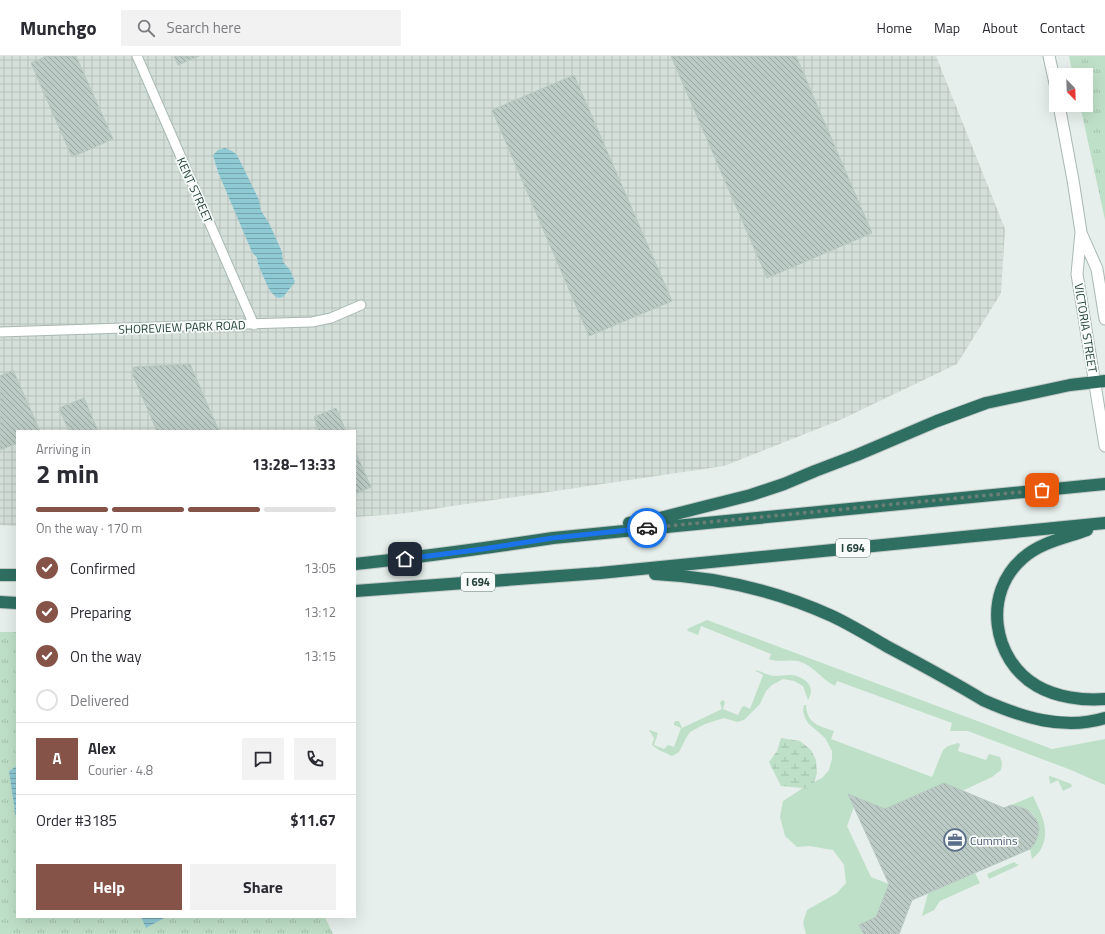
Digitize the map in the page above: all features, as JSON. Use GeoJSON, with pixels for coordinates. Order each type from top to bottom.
{"type":"FeatureCollection","features":[{"type":"Feature","properties":{"kind":"highway"},"geometry":{"type":"LineString","coordinates":[[570,536],[617,525],[660,518],[751,495],[784,484],[937,421],[986,403],[1070,385],[1100,381]]}},
{"type":"Feature","properties":{"kind":"highway"},"geometry":{"type":"LineString","coordinates":[[356,564],[483,549],[570,536],[1105,484]]}},
{"type":"Feature","properties":{"kind":"highway"},"geometry":{"type":"LineString","coordinates":[[1105,523],[1045,544],[1033,550],[1022,559],[1005,580],[997,607],[997,620],[999,634],[1005,652],[1016,669],[1036,686],[1063,696],[1094,700],[1105,699]]}},
{"type":"Feature","properties":{"kind":"highway","name":"I 694"},"geometry":{"type":"LineString","coordinates":[[356,591],[600,573],[1105,523]]}},
{"type":"Feature","properties":{"kind":"highway"},"geometry":{"type":"LineString","coordinates":[[600,573],[673,575],[700,578],[762,591],[832,616],[983,700],[1003,709],[1027,717],[1070,723],[1081,723],[1105,718]]}},
{"type":"Feature","properties":{"kind":"highway"},"geometry":{"type":"LineString","coordinates":[[0,575],[16,575]]}},
{"type":"Feature","properties":{"kind":"highway"},"geometry":{"type":"LineString","coordinates":[[0,602],[16,602]]}},
{"type":"Feature","properties":{"kind":"street","name":"KENT STREET"},"geometry":{"type":"LineString","coordinates":[[137,56],[254,325]]}},
{"type":"Feature","properties":{"kind":"street"},"geometry":{"type":"LineString","coordinates":[[1049,56],[1052,68]]}},
{"type":"Feature","properties":{"kind":"street","name":"VICTORIA STREET"},"geometry":{"type":"LineString","coordinates":[[1060,112],[1081,232],[1078,274],[1100,381],[1105,446]]}},
{"type":"Feature","properties":{"kind":"street","name":"VICTORIA STREET"},"geometry":{"type":"LineString","coordinates":[[1081,232],[1097,269],[1105,319]]}},
{"type":"Feature","properties":{"kind":"street","name":"SHOREVIEW PARK ROAD"},"geometry":{"type":"LineString","coordinates":[[0,332],[312,322],[330,318],[361,305]]}},
{"type":"Feature","properties":{"kind":"shaded area"},"geometry":{"type":"Polygon","coordinates":[[[0,56],[936,56],[1005,229],[1001,293],[957,364],[840,420],[724,466],[399,514],[356,517],[356,430],[16,430],[16,526],[0,525],[0,56]]]}},
{"type":"Feature","properties":{"kind":"green space"},"geometry":{"type":"Polygon","coordinates":[[[1069,56],[1105,56],[1105,220],[1082,112],[1093,112],[1093,68],[1072,68],[1069,56]]]}},
{"type":"Feature","properties":{"kind":"green space"},"geometry":{"type":"Polygon","coordinates":[[[707,620],[1052,749],[1105,739],[1105,785],[1071,770],[968,731],[950,731],[952,723],[837,681],[835,686],[825,680],[813,669],[798,661],[776,661],[769,659],[771,654],[701,626],[698,635],[688,631],[687,629],[707,620]]]}},
{"type":"Feature","properties":{"kind":"green space"},"geometry":{"type":"Polygon","coordinates":[[[0,632],[16,632],[16,918],[325,918],[333,934],[0,934],[0,632]]]}},
{"type":"Feature","properties":{"kind":"green space"},"geometry":{"type":"Polygon","coordinates":[[[755,670],[774,676],[793,675],[804,679],[809,684],[811,692],[808,700],[803,686],[794,681],[783,679],[772,685],[766,691],[760,704],[744,720],[737,722],[724,718],[705,724],[690,732],[679,752],[672,756],[652,745],[654,738],[649,730],[658,733],[654,745],[664,749],[668,745],[674,747],[681,728],[674,725],[675,721],[679,721],[682,728],[722,709],[720,703],[722,700],[725,702],[723,709],[738,715],[744,706],[750,709],[763,675],[755,670]]]}},
{"type":"Feature","properties":{"kind":"green space"},"geometry":{"type":"Polygon","coordinates":[[[804,705],[806,705],[811,720],[823,728],[834,731],[831,739],[932,777],[943,750],[948,746],[958,743],[960,744],[958,751],[986,760],[989,754],[1000,757],[1002,763],[1001,770],[992,777],[962,791],[885,809],[854,807],[847,826],[871,877],[889,884],[876,917],[859,925],[864,934],[806,934],[803,923],[807,910],[837,893],[846,883],[844,865],[833,850],[809,846],[797,847],[785,836],[780,817],[783,801],[806,786],[822,778],[829,770],[832,759],[832,751],[825,738],[808,723],[805,718],[803,711],[804,705]]]}},
{"type":"Feature","properties":{"kind":"green space"},"geometry":{"type":"Polygon","coordinates":[[[781,738],[800,741],[811,750],[816,760],[817,773],[812,789],[781,786],[769,762],[777,751],[781,738]]]}},
{"type":"Feature","properties":{"kind":"green space"},"geometry":{"type":"Polygon","coordinates":[[[1049,776],[1071,784],[1072,786],[1063,791],[1058,780],[1050,784],[1049,776]]]}},
{"type":"Feature","properties":{"kind":"green space"},"geometry":{"type":"Polygon","coordinates":[[[1033,796],[1044,822],[1045,836],[1041,849],[1032,859],[1030,849],[1034,844],[1038,832],[1037,821],[1029,811],[1011,805],[1033,796]]]}},
{"type":"Feature","properties":{"kind":"green space"},"geometry":{"type":"Polygon","coordinates":[[[1014,862],[1019,865],[989,879],[987,874],[1014,862]]]}},
{"type":"Feature","properties":{"kind":"green space"},"geometry":{"type":"Polygon","coordinates":[[[975,873],[980,883],[940,901],[934,910],[922,916],[928,893],[975,873]]]}},
{"type":"Feature","properties":{"kind":"water"},"geometry":{"type":"Polygon","coordinates":[[[225,148],[237,155],[259,200],[261,211],[269,223],[282,252],[283,262],[290,270],[295,282],[283,297],[276,297],[267,285],[257,258],[252,252],[218,172],[213,155],[218,150],[225,148]]]}},
{"type":"Feature","properties":{"kind":"water"},"geometry":{"type":"Polygon","coordinates":[[[16,767],[16,818],[9,771],[16,767]]]}},
{"type":"Feature","properties":{"kind":"water"},"geometry":{"type":"Polygon","coordinates":[[[141,918],[164,918],[146,928],[141,918]]]}},
{"type":"Feature","properties":{"kind":"building"},"geometry":{"type":"Polygon","coordinates":[[[47,56],[76,56],[113,139],[72,157],[31,63],[47,56]]]}},
{"type":"Feature","properties":{"kind":"building"},"geometry":{"type":"Polygon","coordinates":[[[174,56],[199,56],[178,65],[174,56]]]}},
{"type":"Feature","properties":{"kind":"building"},"geometry":{"type":"Polygon","coordinates":[[[671,56],[796,56],[872,233],[767,278],[671,56]]]}},
{"type":"Feature","properties":{"kind":"building"},"geometry":{"type":"Polygon","coordinates":[[[574,75],[672,301],[589,336],[492,110],[574,75]]]}},
{"type":"Feature","properties":{"kind":"building"},"geometry":{"type":"Polygon","coordinates":[[[190,364],[219,430],[157,430],[132,373],[134,367],[190,364]]]}},
{"type":"Feature","properties":{"kind":"building"},"geometry":{"type":"Polygon","coordinates":[[[13,370],[40,430],[16,430],[16,443],[0,450],[0,376],[13,370]]]}},
{"type":"Feature","properties":{"kind":"building"},"geometry":{"type":"Polygon","coordinates":[[[84,398],[98,430],[69,430],[59,408],[84,398]]]}},
{"type":"Feature","properties":{"kind":"building"},"geometry":{"type":"Polygon","coordinates":[[[336,408],[346,430],[319,430],[314,417],[336,408]]]}},
{"type":"Feature","properties":{"kind":"building"},"geometry":{"type":"Polygon","coordinates":[[[356,453],[371,487],[356,494],[356,453]]]}},
{"type":"Feature","properties":{"kind":"building"},"geometry":{"type":"Polygon","coordinates":[[[944,783],[1004,808],[1011,805],[1028,810],[1036,819],[1038,824],[1039,829],[1035,843],[1030,849],[912,900],[899,934],[864,934],[859,925],[876,917],[889,884],[848,794],[885,809],[944,783]]]}},
{"type":"Feature","properties":{"kind":"way so far"},"geometry":{"type":"LineString","coordinates":[[647,528],[1042,490]]}},
{"type":"Feature","properties":{"kind":"place","name":"Cummins"},"geometry":{"type":"Point","coordinates":[955,840]}},
{"type":"Feature","properties":{"kind":"route"},"geometry":{"type":"LineString","coordinates":[[405,559],[553,538],[647,528]]}}]}
